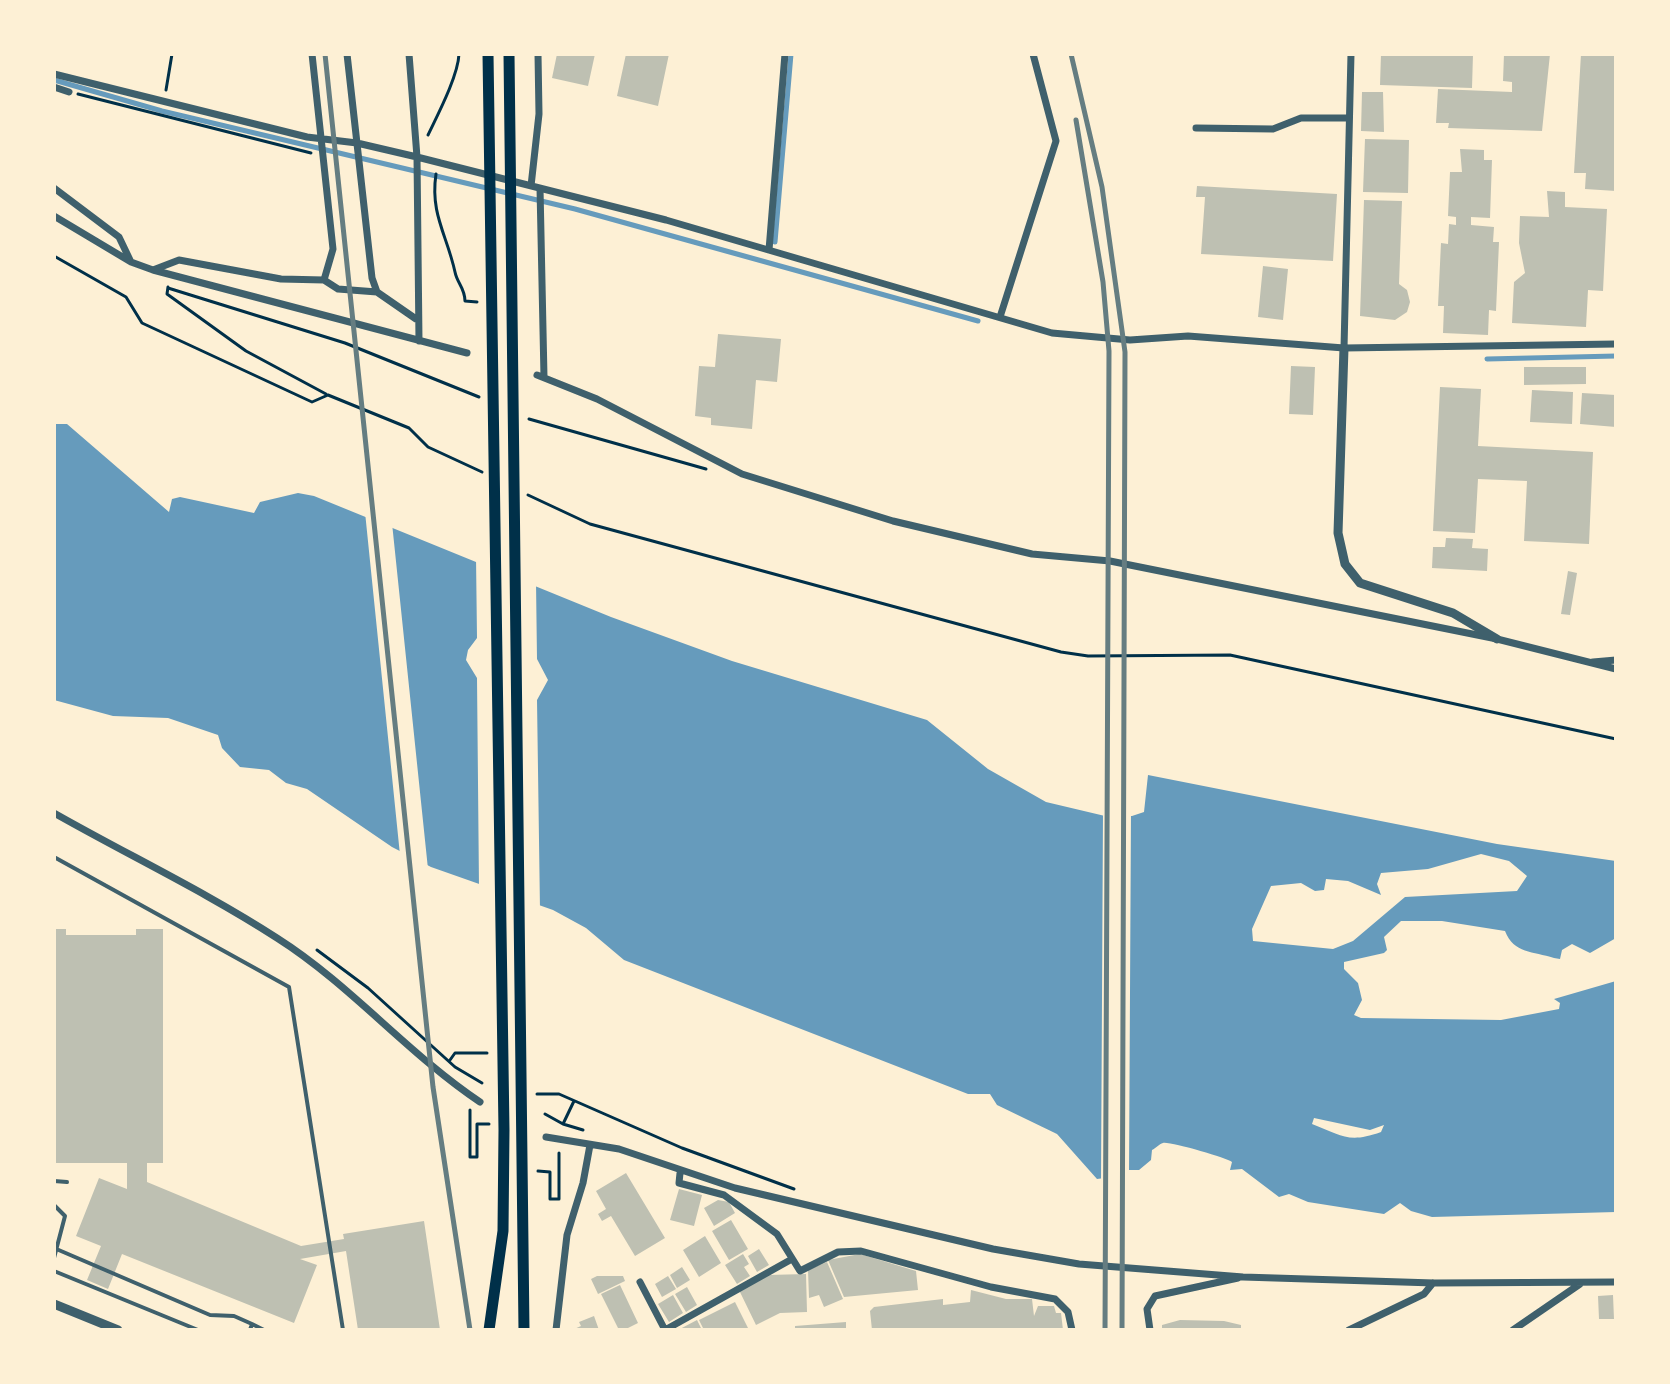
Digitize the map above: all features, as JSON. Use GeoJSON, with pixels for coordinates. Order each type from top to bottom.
{"type":"FeatureCollection","features":[{"type":"Feature","properties":{"kind":"main road"},"geometry":{"type":"LineString","coordinates":[[488,54],[504,1047],[503,1231],[489,1330]]}},
{"type":"Feature","properties":{"kind":"main road"},"geometry":{"type":"LineString","coordinates":[[509,54],[524,1330]]}},
{"type":"Feature","properties":{"kind":"street"},"geometry":{"type":"LineString","coordinates":[[312,54],[333,249],[324,280]]}},
{"type":"Feature","properties":{"kind":"street"},"geometry":{"type":"LineString","coordinates":[[347,54],[372,278],[377,292]]}},
{"type":"Feature","properties":{"kind":"street"},"geometry":{"type":"LineString","coordinates":[[409,54],[417,161],[416,319],[419,341]]}},
{"type":"Feature","properties":{"kind":"street"},"geometry":{"type":"LineString","coordinates":[[531,186],[539,114],[538,54]]}},
{"type":"Feature","properties":{"kind":"street"},"geometry":{"type":"LineString","coordinates":[[769,250],[785,54]]}},
{"type":"Feature","properties":{"kind":"street"},"geometry":{"type":"LineString","coordinates":[[1000,317],[1056,141],[1033,54]]}},
{"type":"Feature","properties":{"kind":"street"},"geometry":{"type":"LineString","coordinates":[[1351,54],[1338,533],[1345,564],[1360,583],[1453,613],[1497,639]]}},
{"type":"Feature","properties":{"kind":"street"},"geometry":{"type":"LineString","coordinates":[[54,74],[321,141],[531,186],[769,250],[1052,333],[1098,338],[1188,336],[1344,348],[1616,344]]}},
{"type":"Feature","properties":{"kind":"street"},"geometry":{"type":"LineString","coordinates":[[54,87],[69,92]]}},
{"type":"Feature","properties":{"kind":"street"},"geometry":{"type":"LineString","coordinates":[[1196,128],[1273,129],[1301,118],[1348,118]]}},
{"type":"Feature","properties":{"kind":"street"},"geometry":{"type":"LineString","coordinates":[[54,188],[119,237],[131,262]]}},
{"type":"Feature","properties":{"kind":"street"},"geometry":{"type":"LineString","coordinates":[[540,190],[540,376],[597,399],[742,474],[893,521],[1032,554],[1110,561],[1497,639],[1616,669]]}},
{"type":"Feature","properties":{"kind":"street"},"geometry":{"type":"LineString","coordinates":[[54,216],[131,262],[171,276],[467,353]]}},
{"type":"Feature","properties":{"kind":"street"},"geometry":{"type":"LineString","coordinates":[[153,270],[179,260],[281,279],[324,280],[338,289],[377,292],[416,319]]}},
{"type":"Feature","properties":{"kind":"street"},"geometry":{"type":"LineString","coordinates":[[1587,663],[1616,660]]}},
{"type":"Feature","properties":{"kind":"street"},"geometry":{"type":"LineString","coordinates":[[54,813],[277,938],[358,997],[425,1059],[480,1102]]}},
{"type":"Feature","properties":{"kind":"street"},"geometry":{"type":"LineString","coordinates":[[546,1137],[619,1149],[680,1173],[993,1249],[1079,1264],[1243,1277],[1434,1283],[1616,1282]]}},
{"type":"Feature","properties":{"kind":"street"},"geometry":{"type":"LineString","coordinates":[[556,1330],[567,1235],[583,1183],[590,1145]]}},
{"type":"Feature","properties":{"kind":"street"},"geometry":{"type":"LineString","coordinates":[[680,1173],[679,1183],[724,1195],[777,1234],[800,1271],[838,1252],[861,1251],[962,1280],[1055,1299],[1068,1312],[1072,1330]]}},
{"type":"Feature","properties":{"kind":"street"},"geometry":{"type":"LineString","coordinates":[[640,1282],[665,1330],[792,1259]]}},
{"type":"Feature","properties":{"kind":"street"},"geometry":{"type":"LineString","coordinates":[[1150,1330],[1147,1309],[1155,1296],[1243,1277]]}},
{"type":"Feature","properties":{"kind":"street"},"geometry":{"type":"LineString","coordinates":[[1513,1330],[1583,1282]]}},
{"type":"Feature","properties":{"kind":"street"},"geometry":{"type":"LineString","coordinates":[[1349,1330],[1424,1294],[1434,1283]]}},
{"type":"Feature","properties":{"kind":"street"},"geometry":{"type":"LineString","coordinates":[[54,1304],[118,1330]]}},
{"type":"Feature","properties":{"kind":"lane"},"geometry":{"type":"LineString","coordinates":[[54,857],[289,987],[343,1330]]}},
{"type":"Feature","properties":{"kind":"lane"},"geometry":{"type":"LineString","coordinates":[[54,1181],[67,1182]]}},
{"type":"Feature","properties":{"kind":"lane"},"geometry":{"type":"LineString","coordinates":[[54,1205],[65,1216],[54,1258]]}},
{"type":"Feature","properties":{"kind":"lane"},"geometry":{"type":"LineString","coordinates":[[55,1248],[210,1315],[234,1316],[251,1327],[264,1330]]}},
{"type":"Feature","properties":{"kind":"lane"},"geometry":{"type":"LineString","coordinates":[[54,1271],[198,1330]]}},
{"type":"Feature","properties":{"kind":"path"},"geometry":{"type":"LineString","coordinates":[[164,102],[172,54]]}},
{"type":"Feature","properties":{"kind":"path"},"geometry":{"type":"LineString","coordinates":[[434,123],[447,99],[459,54]]}},
{"type":"Feature","properties":{"kind":"path"},"geometry":{"type":"LineString","coordinates":[[69,92],[323,155]]}},
{"type":"Feature","properties":{"kind":"path"},"geometry":{"type":"LineString","coordinates":[[435,181],[434,212],[455,259],[455,274],[465,289],[465,301],[477,302]]}},
{"type":"Feature","properties":{"kind":"path"},"geometry":{"type":"LineString","coordinates":[[54,256],[126,297],[142,323],[312,402],[328,395]]}},
{"type":"Feature","properties":{"kind":"path"},"geometry":{"type":"LineString","coordinates":[[171,276],[167,294],[246,351],[328,395],[409,428],[428,447],[485,474]]}},
{"type":"Feature","properties":{"kind":"path"},"geometry":{"type":"LineString","coordinates":[[168,288],[345,343],[479,397]]}},
{"type":"Feature","properties":{"kind":"path"},"geometry":{"type":"LineString","coordinates":[[529,419],[710,470]]}},
{"type":"Feature","properties":{"kind":"path"},"geometry":{"type":"LineString","coordinates":[[526,494],[590,524],[1061,652],[1088,656],[1230,655],[1616,739]]}},
{"type":"Feature","properties":{"kind":"path"},"geometry":{"type":"LineString","coordinates":[[449,1061],[455,1053],[487,1053]]}},
{"type":"Feature","properties":{"kind":"path"},"geometry":{"type":"LineString","coordinates":[[537,1094],[559,1094],[682,1148],[807,1193],[819,1206]]}},
{"type":"Feature","properties":{"kind":"path"},"geometry":{"type":"LineString","coordinates":[[545,1114],[563,1124],[574,1101]]}},
{"type":"Feature","properties":{"kind":"path"},"geometry":{"type":"LineString","coordinates":[[470,1110],[470,1157],[477,1157],[477,1124],[489,1124]]}},
{"type":"Feature","properties":{"kind":"path"},"geometry":{"type":"LineString","coordinates":[[538,1171],[550,1172],[550,1199],[559,1199],[559,1153]]}},
{"type":"Feature","properties":{"kind":"water"},"geometry":{"type":"Polygon","coordinates":[[[54,424],[67,424],[169,512],[172,499],[180,497],[254,513],[260,502],[298,493],[314,496],[611,617],[732,661],[927,720],[988,769],[1046,802],[1105,816],[1132,816],[1144,812],[1148,775],[1497,844],[1616,861],[1616,938],[1590,953],[1572,944],[1562,950],[1560,959],[1554,958],[1519,948],[1505,931],[1442,921],[1401,921],[1384,937],[1387,950],[1384,953],[1344,962],[1344,969],[1358,983],[1362,1000],[1354,1015],[1361,1018],[1501,1020],[1559,1009],[1560,1003],[1554,999],[1616,981],[1616,1212],[1432,1217],[1411,1211],[1400,1203],[1384,1214],[1308,1202],[1289,1194],[1279,1197],[1242,1169],[1230,1170],[1232,1162],[1228,1160],[1167,1143],[1152,1150],[1151,1160],[1139,1170],[1119,1170],[1112,1177],[1097,1179],[1057,1134],[997,1105],[990,1094],[968,1094],[624,960],[586,928],[553,910],[431,867],[392,847],[307,789],[286,783],[269,770],[240,767],[222,748],[218,735],[168,718],[113,716],[54,700],[54,424]],[[1481,854],[1428,869],[1381,873],[1377,884],[1381,895],[1348,881],[1326,879],[1324,890],[1315,891],[1301,883],[1271,886],[1252,929],[1253,941],[1333,949],[1353,941],[1405,897],[1517,891],[1527,876],[1509,861],[1481,854]],[[1314,1118],[1312,1124],[1352,1138],[1381,1132],[1384,1125],[1370,1130],[1314,1118]]]}},
{"type":"Feature","properties":{"kind":"pier"},"geometry":{"type":"Polygon","coordinates":[[[365,512],[392,523],[428,869],[400,855],[365,512]]]}},
{"type":"Feature","properties":{"kind":"pier"},"geometry":{"type":"Polygon","coordinates":[[[476,557],[536,582],[537,659],[548,680],[537,700],[540,910],[479,888],[477,678],[466,660],[468,650],[477,638],[476,557]]]}},
{"type":"Feature","properties":{"kind":"pier"},"geometry":{"type":"Polygon","coordinates":[[[1103,812],[1131,812],[1129,1174],[1101,1182],[1103,812]]]}},
{"type":"Feature","properties":{"kind":"building"},"geometry":{"type":"Polygon","coordinates":[[[557,54],[595,54],[588,86],[552,78],[557,54]]]}},
{"type":"Feature","properties":{"kind":"building"},"geometry":{"type":"Polygon","coordinates":[[[626,54],[669,54],[658,106],[617,96],[626,54]]]}},
{"type":"Feature","properties":{"kind":"building"},"geometry":{"type":"Polygon","coordinates":[[[1381,54],[1473,54],[1472,88],[1380,85],[1381,54]]]}},
{"type":"Feature","properties":{"kind":"building"},"geometry":{"type":"Polygon","coordinates":[[[1504,54],[1550,54],[1542,131],[1448,128],[1449,123],[1436,123],[1438,89],[1512,92],[1512,82],[1503,81],[1504,54]]]}},
{"type":"Feature","properties":{"kind":"building"},"geometry":{"type":"Polygon","coordinates":[[[1581,54],[1616,54],[1616,191],[1585,189],[1586,173],[1574,173],[1581,54]]]}},
{"type":"Feature","properties":{"kind":"building"},"geometry":{"type":"Polygon","coordinates":[[[1362,92],[1383,92],[1384,132],[1361,131],[1362,92]]]}},
{"type":"Feature","properties":{"kind":"building"},"geometry":{"type":"Polygon","coordinates":[[[1365,139],[1409,140],[1408,193],[1363,192],[1365,139]]]}},
{"type":"Feature","properties":{"kind":"building"},"geometry":{"type":"Polygon","coordinates":[[[1460,149],[1484,150],[1484,160],[1492,160],[1490,218],[1471,217],[1471,225],[1494,227],[1493,242],[1499,242],[1496,311],[1489,310],[1488,335],[1443,333],[1444,306],[1438,306],[1441,243],[1448,244],[1449,224],[1456,225],[1456,217],[1448,216],[1450,172],[1462,172],[1460,149]]]}},
{"type":"Feature","properties":{"kind":"building"},"geometry":{"type":"Polygon","coordinates":[[[1197,186],[1337,194],[1333,261],[1201,254],[1205,197],[1196,197],[1197,186]]]}},
{"type":"Feature","properties":{"kind":"building"},"geometry":{"type":"Polygon","coordinates":[[[1547,191],[1565,192],[1565,207],[1607,209],[1603,291],[1588,290],[1586,327],[1512,323],[1514,282],[1525,273],[1519,243],[1520,216],[1549,217],[1547,191]]]}},
{"type":"Feature","properties":{"kind":"building"},"geometry":{"type":"Polygon","coordinates":[[[1364,200],[1402,201],[1399,284],[1407,290],[1410,302],[1407,312],[1395,320],[1360,316],[1364,200]]]}},
{"type":"Feature","properties":{"kind":"building"},"geometry":{"type":"Polygon","coordinates":[[[1263,266],[1288,269],[1283,320],[1258,317],[1263,266]]]}},
{"type":"Feature","properties":{"kind":"building"},"geometry":{"type":"Polygon","coordinates":[[[718,334],[781,339],[777,382],[756,380],[752,429],[711,425],[711,418],[695,416],[699,366],[715,367],[718,334]]]}},
{"type":"Feature","properties":{"kind":"building"},"geometry":{"type":"Polygon","coordinates":[[[1291,366],[1315,367],[1313,415],[1289,414],[1291,366]]]}},
{"type":"Feature","properties":{"kind":"building"},"geometry":{"type":"Polygon","coordinates":[[[1524,367],[1586,367],[1586,384],[1524,385],[1524,367]]]}},
{"type":"Feature","properties":{"kind":"building"},"geometry":{"type":"Polygon","coordinates":[[[1440,387],[1481,389],[1478,446],[1593,452],[1589,544],[1524,541],[1527,481],[1478,479],[1475,533],[1433,531],[1440,387]]]}},
{"type":"Feature","properties":{"kind":"building"},"geometry":{"type":"Polygon","coordinates":[[[1532,390],[1573,392],[1572,424],[1530,422],[1532,390]]]}},
{"type":"Feature","properties":{"kind":"building"},"geometry":{"type":"Polygon","coordinates":[[[1582,393],[1616,395],[1616,427],[1580,424],[1582,393]]]}},
{"type":"Feature","properties":{"kind":"building"},"geometry":{"type":"Polygon","coordinates":[[[1446,538],[1473,539],[1472,548],[1488,549],[1487,571],[1432,568],[1433,547],[1445,547],[1446,538]]]}},
{"type":"Feature","properties":{"kind":"building"},"geometry":{"type":"Polygon","coordinates":[[[1568,571],[1577,573],[1570,615],[1561,614],[1568,571]]]}},
{"type":"Feature","properties":{"kind":"building"},"geometry":{"type":"Polygon","coordinates":[[[54,929],[66,929],[66,935],[136,935],[136,929],[163,929],[163,1163],[147,1163],[147,1182],[301,1246],[344,1239],[343,1234],[424,1221],[440,1330],[358,1330],[346,1251],[300,1259],[317,1265],[294,1323],[122,1254],[108,1289],[87,1280],[101,1246],[76,1236],[99,1178],[127,1189],[127,1163],[54,1163],[54,929]]]}},
{"type":"Feature","properties":{"kind":"building"},"geometry":{"type":"Polygon","coordinates":[[[626,1173],[665,1238],[635,1256],[611,1216],[602,1221],[598,1214],[606,1209],[596,1191],[626,1173]]]}},
{"type":"Feature","properties":{"kind":"building"},"geometry":{"type":"Polygon","coordinates":[[[679,1189],[702,1195],[694,1226],[670,1220],[679,1189]]]}},
{"type":"Feature","properties":{"kind":"building"},"geometry":{"type":"Polygon","coordinates":[[[718,1200],[729,1202],[735,1213],[714,1226],[704,1208],[718,1200]]]}},
{"type":"Feature","properties":{"kind":"building"},"geometry":{"type":"Polygon","coordinates":[[[731,1220],[748,1249],[729,1260],[712,1231],[731,1220]]]}},
{"type":"Feature","properties":{"kind":"building"},"geometry":{"type":"Polygon","coordinates":[[[705,1236],[721,1263],[699,1277],[683,1250],[705,1236]]]}},
{"type":"Feature","properties":{"kind":"building"},"geometry":{"type":"Polygon","coordinates":[[[759,1249],[769,1265],[757,1272],[748,1256],[759,1249]]]}},
{"type":"Feature","properties":{"kind":"building"},"geometry":{"type":"Polygon","coordinates":[[[743,1254],[749,1264],[744,1267],[750,1276],[737,1284],[725,1265],[743,1254]]]}},
{"type":"Feature","properties":{"kind":"building"},"geometry":{"type":"Polygon","coordinates":[[[860,1254],[916,1271],[918,1290],[844,1297],[828,1260],[860,1254]]]}},
{"type":"Feature","properties":{"kind":"building"},"geometry":{"type":"Polygon","coordinates":[[[827,1262],[843,1299],[824,1307],[819,1295],[809,1298],[808,1270],[827,1262]]]}},
{"type":"Feature","properties":{"kind":"building"},"geometry":{"type":"Polygon","coordinates":[[[682,1267],[690,1280],[677,1288],[670,1275],[682,1267]]]}},
{"type":"Feature","properties":{"kind":"building"},"geometry":{"type":"Polygon","coordinates":[[[806,1274],[807,1312],[780,1313],[756,1325],[739,1290],[768,1275],[806,1274]]]}},
{"type":"Feature","properties":{"kind":"building"},"geometry":{"type":"Polygon","coordinates":[[[597,1276],[623,1276],[625,1281],[598,1294],[591,1279],[597,1276]]]}},
{"type":"Feature","properties":{"kind":"building"},"geometry":{"type":"Polygon","coordinates":[[[668,1276],[676,1289],[662,1297],[655,1284],[668,1276]]]}},
{"type":"Feature","properties":{"kind":"building"},"geometry":{"type":"Polygon","coordinates":[[[620,1285],[638,1323],[624,1330],[619,1330],[601,1294],[620,1285]]]}},
{"type":"Feature","properties":{"kind":"building"},"geometry":{"type":"Polygon","coordinates":[[[687,1287],[697,1305],[686,1312],[675,1294],[687,1287]]]}},
{"type":"Feature","properties":{"kind":"building"},"geometry":{"type":"Polygon","coordinates":[[[971,1290],[1006,1299],[1032,1299],[1034,1316],[1038,1306],[1054,1306],[1056,1313],[1061,1313],[1063,1330],[872,1330],[870,1311],[874,1307],[943,1299],[943,1305],[970,1302],[971,1290]]]}},
{"type":"Feature","properties":{"kind":"building"},"geometry":{"type":"Polygon","coordinates":[[[673,1295],[683,1313],[669,1322],[658,1304],[673,1295]]]}},
{"type":"Feature","properties":{"kind":"building"},"geometry":{"type":"Polygon","coordinates":[[[1613,1295],[1614,1319],[1599,1319],[1598,1296],[1613,1295]]]}},
{"type":"Feature","properties":{"kind":"building"},"geometry":{"type":"Polygon","coordinates":[[[735,1302],[749,1330],[704,1330],[699,1320],[735,1302]]]}},
{"type":"Feature","properties":{"kind":"building"},"geometry":{"type":"Polygon","coordinates":[[[594,1316],[599,1330],[572,1330],[581,1326],[579,1322],[594,1316]]]}},
{"type":"Feature","properties":{"kind":"building"},"geometry":{"type":"Polygon","coordinates":[[[697,1320],[702,1330],[678,1330],[697,1320]]]}},
{"type":"Feature","properties":{"kind":"building"},"geometry":{"type":"Polygon","coordinates":[[[1180,1320],[1224,1321],[1241,1325],[1241,1330],[1162,1330],[1162,1325],[1180,1320]]]}},
{"type":"Feature","properties":{"kind":"building"},"geometry":{"type":"Polygon","coordinates":[[[846,1322],[846,1330],[795,1330],[795,1326],[846,1322]]]}},
{"type":"Feature","properties":{"kind":"waterway"},"geometry":{"type":"LineString","coordinates":[[775,242],[791,54]]}},
{"type":"Feature","properties":{"kind":"waterway"},"geometry":{"type":"LineString","coordinates":[[54,80],[162,111],[575,209],[978,321]]}},
{"type":"Feature","properties":{"kind":"waterway"},"geometry":{"type":"LineString","coordinates":[[1487,359],[1616,356]]}},
{"type":"Feature","properties":{"kind":"railway"},"geometry":{"type":"LineString","coordinates":[[325,54],[433,1087],[470,1330]]}},
{"type":"Feature","properties":{"kind":"railway"},"geometry":{"type":"LineString","coordinates":[[1071,54],[1102,187],[1125,352],[1122,1330]]}},
{"type":"Feature","properties":{"kind":"railway"},"geometry":{"type":"LineString","coordinates":[[1076,120],[1103,282],[1109,351],[1105,1330]]}}]}
